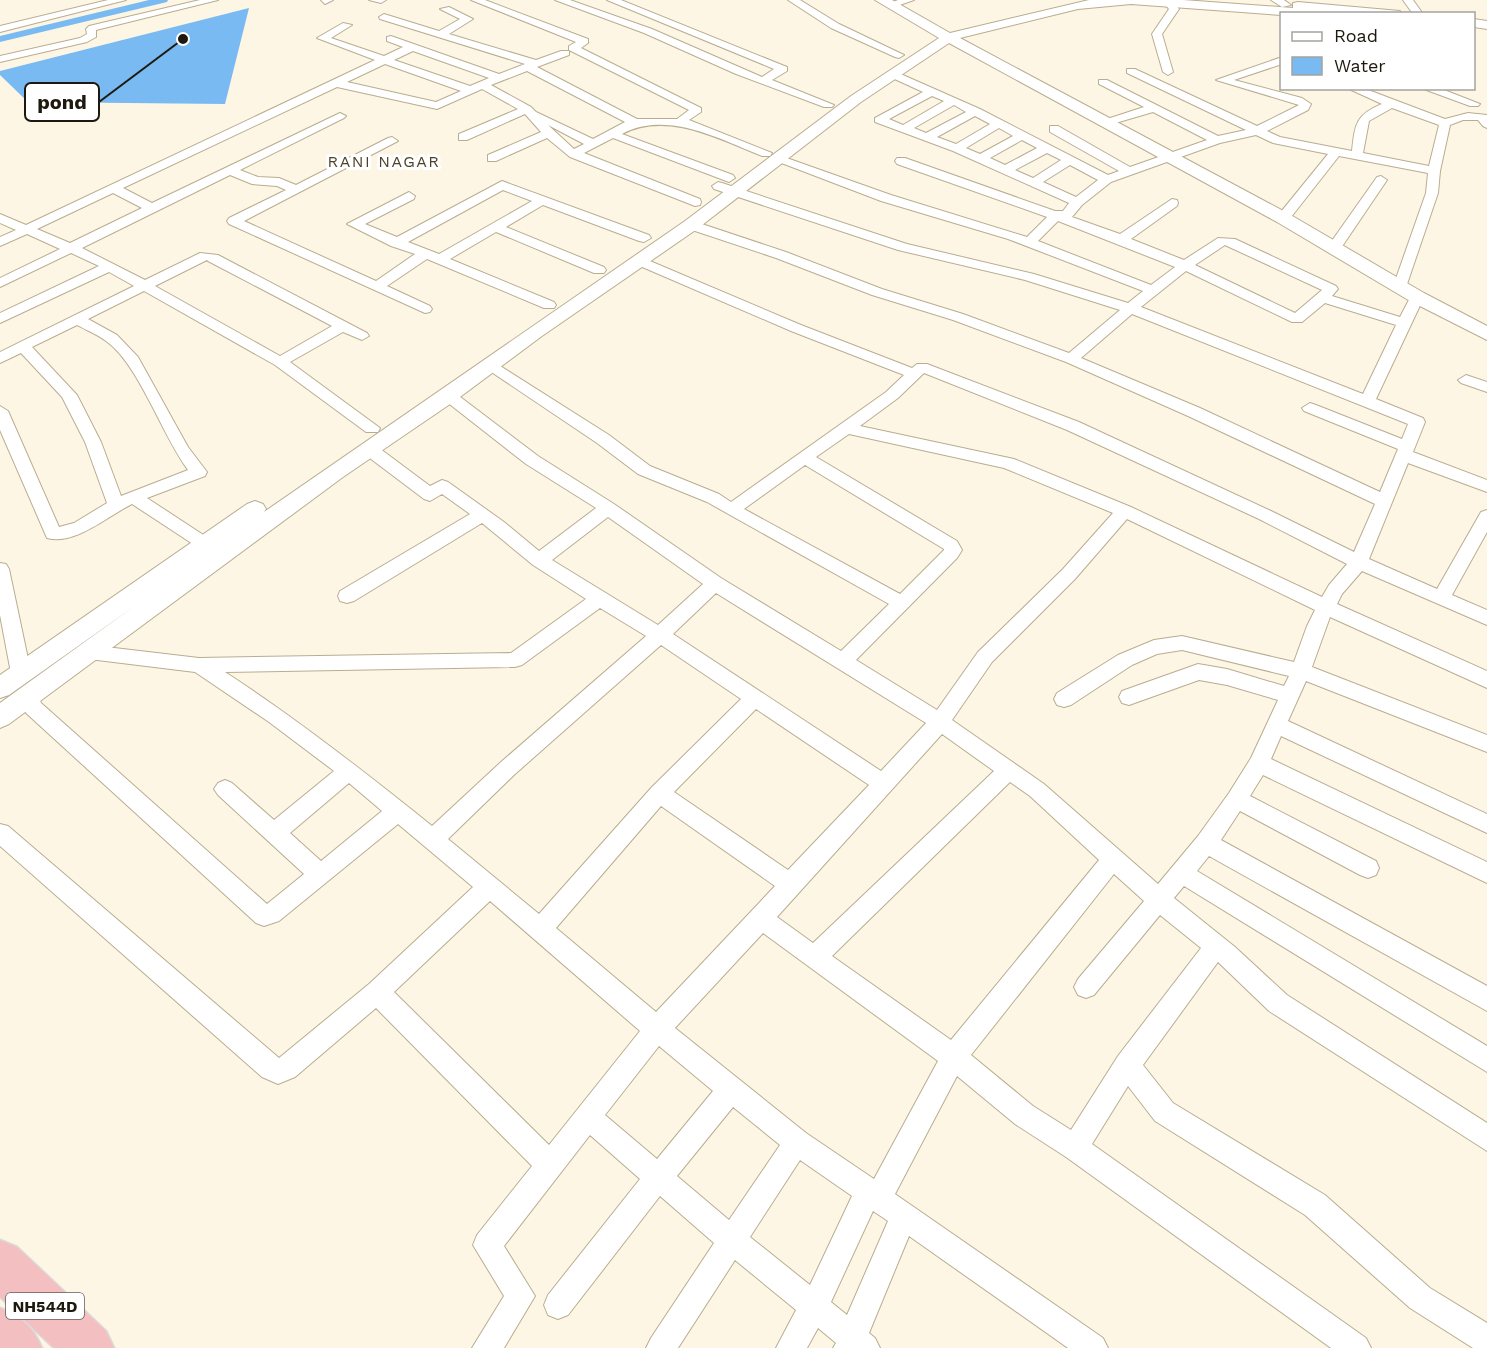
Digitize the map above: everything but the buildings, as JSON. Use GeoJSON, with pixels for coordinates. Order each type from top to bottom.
{"type":"FeatureCollection","features":[{"type":"Feature","properties":{"kind":"highway","name":"NH544D"},"geometry":{"type":"LineString","coordinates":[[0,1264],[89,1348]]}},
{"type":"Feature","properties":{"kind":"highway","name":"NH544D"},"geometry":{"type":"LineString","coordinates":[[0,1332],[17,1348]]}},
{"type":"Feature","properties":{"kind":"street"},"geometry":{"type":"LineString","coordinates":[[0,29],[121,0]]}},
{"type":"Feature","properties":{"kind":"street"},"geometry":{"type":"LineString","coordinates":[[0,59],[82,40],[92,35],[91,29],[93,28],[213,0]]}},
{"type":"Feature","properties":{"kind":"street"},"geometry":{"type":"LineString","coordinates":[[374,0],[381,0]]}},
{"type":"Feature","properties":{"kind":"street"},"geometry":{"type":"LineString","coordinates":[[476,0],[584,40],[573,48],[697,110],[683,119],[684,122]]}},
{"type":"Feature","properties":{"kind":"street"},"geometry":{"type":"LineString","coordinates":[[560,0],[648,31],[763,81],[828,105]]}},
{"type":"Feature","properties":{"kind":"street"},"geometry":{"type":"LineString","coordinates":[[612,0],[783,69],[763,81]]}},
{"type":"Feature","properties":{"kind":"street"},"geometry":{"type":"LineString","coordinates":[[793,0],[835,26],[899,55]]}},
{"type":"Feature","properties":{"kind":"street"},"geometry":{"type":"LineString","coordinates":[[887,3],[909,0]]}},
{"type":"Feature","properties":{"kind":"street"},"geometry":{"type":"LineString","coordinates":[[772,156],[828,105],[899,55],[945,35],[1026,8],[1066,0]]}},
{"type":"Feature","properties":{"kind":"street"},"geometry":{"type":"LineString","coordinates":[[685,220],[695,202],[727,185],[772,156],[945,35],[1078,5],[1131,0],[1290,12]]}},
{"type":"Feature","properties":{"kind":"street"},"geometry":{"type":"LineString","coordinates":[[1220,0],[1374,12]]}},
{"type":"Feature","properties":{"kind":"street"},"geometry":{"type":"LineString","coordinates":[[1168,2],[1173,12],[1158,30],[1156,38],[1168,72]]}},
{"type":"Feature","properties":{"kind":"street"},"geometry":{"type":"LineString","coordinates":[[887,3],[1283,218],[1417,297],[1484,331]]}},
{"type":"Feature","properties":{"kind":"street"},"geometry":{"type":"LineString","coordinates":[[440,34],[468,20],[445,9]]}},
{"type":"Feature","properties":{"kind":"street"},"geometry":{"type":"LineString","coordinates":[[384,17],[532,66],[633,123]]}},
{"type":"Feature","properties":{"kind":"street"},"geometry":{"type":"LineString","coordinates":[[347,25],[322,38],[470,90]]}},
{"type":"Feature","properties":{"kind":"street"},"geometry":{"type":"LineString","coordinates":[[391,39],[500,78]]}},
{"type":"Feature","properties":{"kind":"street"},"geometry":{"type":"LineString","coordinates":[[0,242],[412,47]]}},
{"type":"Feature","properties":{"kind":"street"},"geometry":{"type":"LineString","coordinates":[[336,83],[435,106],[564,53]]}},
{"type":"Feature","properties":{"kind":"street"},"geometry":{"type":"LineString","coordinates":[[1029,242],[1107,179],[1217,141],[1257,131],[1304,108],[1305,104],[1222,80],[1280,60]]}},
{"type":"Feature","properties":{"kind":"street"},"geometry":{"type":"LineString","coordinates":[[1131,71],[1284,142],[1434,171]]}},
{"type":"Feature","properties":{"kind":"street"},"geometry":{"type":"LineString","coordinates":[[892,74],[976,111],[1107,179]]}},
{"type":"Feature","properties":{"kind":"street"},"geometry":{"type":"LineString","coordinates":[[1103,82],[1217,141]]}},
{"type":"Feature","properties":{"kind":"street"},"geometry":{"type":"LineString","coordinates":[[482,85],[594,144]]}},
{"type":"Feature","properties":{"kind":"street"},"geometry":{"type":"LineString","coordinates":[[1357,90],[1445,123],[1458,117],[1485,120]]}},
{"type":"Feature","properties":{"kind":"street"},"geometry":{"type":"LineString","coordinates":[[1436,90],[1487,102]]}},
{"type":"Feature","properties":{"kind":"street"},"geometry":{"type":"LineString","coordinates":[[932,91],[879,120],[957,148],[1077,202]]}},
{"type":"Feature","properties":{"kind":"street"},"geometry":{"type":"LineString","coordinates":[[1470,97],[1485,120]]}},
{"type":"Feature","properties":{"kind":"street"},"geometry":{"type":"LineString","coordinates":[[904,129],[953,101]]}},
{"type":"Feature","properties":{"kind":"street"},"geometry":{"type":"LineString","coordinates":[[1357,155],[1363,118],[1369,113],[1392,104]]}},
{"type":"Feature","properties":{"kind":"street"},"geometry":{"type":"LineString","coordinates":[[1108,122],[1153,108]]}},
{"type":"Feature","properties":{"kind":"street"},"geometry":{"type":"LineString","coordinates":[[529,111],[561,147],[695,202]]}},
{"type":"Feature","properties":{"kind":"street"},"geometry":{"type":"LineString","coordinates":[[463,137],[529,111]]}},
{"type":"Feature","properties":{"kind":"street"},"geometry":{"type":"LineString","coordinates":[[928,137],[976,111]]}},
{"type":"Feature","properties":{"kind":"street"},"geometry":{"type":"LineString","coordinates":[[274,112],[315,129]]}},
{"type":"Feature","properties":{"kind":"street"},"geometry":{"type":"LineString","coordinates":[[0,283],[340,117]]}},
{"type":"Feature","properties":{"kind":"street"},"geometry":{"type":"LineString","coordinates":[[574,154],[633,123],[684,122],[886,198],[1029,242],[1154,291]]}},
{"type":"Feature","properties":{"kind":"street"},"geometry":{"type":"LineString","coordinates":[[957,148],[999,123]]}},
{"type":"Feature","properties":{"kind":"street"},"geometry":{"type":"LineString","coordinates":[[1400,287],[1432,193],[1434,171],[1445,123]]}},
{"type":"Feature","properties":{"kind":"street"},"geometry":{"type":"LineString","coordinates":[[1054,129],[1128,171]]}},
{"type":"Feature","properties":{"kind":"street"},"geometry":{"type":"LineString","coordinates":[[492,158],[548,133]]}},
{"type":"Feature","properties":{"kind":"street"},"geometry":{"type":"LineString","coordinates":[[612,134],[727,185],[830,225],[903,247],[1029,277],[1130,308],[1367,401],[1417,423],[1359,562],[1335,590],[1316,626],[1301,671],[1259,763],[1206,843],[1086,987]]}},
{"type":"Feature","properties":{"kind":"street"},"geometry":{"type":"LineString","coordinates":[[981,158],[1023,135]]}},
{"type":"Feature","properties":{"kind":"street"},"geometry":{"type":"LineString","coordinates":[[392,141],[234,221],[425,309]]}},
{"type":"Feature","properties":{"kind":"street"},"geometry":{"type":"LineString","coordinates":[[1007,169],[1047,148]]}},
{"type":"Feature","properties":{"kind":"street"},"geometry":{"type":"LineString","coordinates":[[1283,218],[1337,151]]}},
{"type":"Feature","properties":{"kind":"street"},"geometry":{"type":"LineString","coordinates":[[1035,182],[1070,160]]}},
{"type":"Feature","properties":{"kind":"street"},"geometry":{"type":"LineString","coordinates":[[901,161],[1061,215],[1122,239],[1186,266],[1297,319],[1323,298],[1330,288],[1227,241],[1221,242],[1186,266],[1130,308],[1071,359]]}},
{"type":"Feature","properties":{"kind":"street"},"geometry":{"type":"LineString","coordinates":[[230,170],[256,181],[279,182],[296,189]]}},
{"type":"Feature","properties":{"kind":"street"},"geometry":{"type":"LineString","coordinates":[[1334,248],[1381,180]]}},
{"type":"Feature","properties":{"kind":"street"},"geometry":{"type":"LineString","coordinates":[[396,243],[501,185],[648,235]]}},
{"type":"Feature","properties":{"kind":"street"},"geometry":{"type":"LineString","coordinates":[[0,688],[205,544],[371,439],[449,396],[489,364],[639,260],[727,185]]}},
{"type":"Feature","properties":{"kind":"street"},"geometry":{"type":"LineString","coordinates":[[113,188],[151,208]]}},
{"type":"Feature","properties":{"kind":"street"},"geometry":{"type":"LineString","coordinates":[[410,196],[354,224],[549,305]]}},
{"type":"Feature","properties":{"kind":"street"},"geometry":{"type":"LineString","coordinates":[[439,260],[542,200]]}},
{"type":"Feature","properties":{"kind":"street"},"geometry":{"type":"LineString","coordinates":[[1122,239],[1172,204]]}},
{"type":"Feature","properties":{"kind":"street"},"geometry":{"type":"LineString","coordinates":[[0,218],[110,266],[280,362],[371,439],[430,495],[442,486],[482,514],[539,560],[599,599],[660,634],[884,784]]}},
{"type":"Feature","properties":{"kind":"street"},"geometry":{"type":"LineString","coordinates":[[685,220],[877,292],[958,317],[1071,359],[1194,412],[1384,501]]}},
{"type":"Feature","properties":{"kind":"street"},"geometry":{"type":"LineString","coordinates":[[495,227],[598,270]]}},
{"type":"Feature","properties":{"kind":"street"},"geometry":{"type":"LineString","coordinates":[[0,717],[549,305],[648,235]]}},
{"type":"Feature","properties":{"kind":"street"},"geometry":{"type":"LineString","coordinates":[[376,287],[425,254]]}},
{"type":"Feature","properties":{"kind":"street"},"geometry":{"type":"LineString","coordinates":[[0,358],[200,258],[209,256],[362,336]]}},
{"type":"Feature","properties":{"kind":"street"},"geometry":{"type":"LineString","coordinates":[[639,260],[796,328],[914,374]]}},
{"type":"Feature","properties":{"kind":"street"},"geometry":{"type":"LineString","coordinates":[[0,319],[110,266]]}},
{"type":"Feature","properties":{"kind":"street"},"geometry":{"type":"LineString","coordinates":[[1367,401],[1417,297]]}},
{"type":"Feature","properties":{"kind":"street"},"geometry":{"type":"LineString","coordinates":[[1323,298],[1404,323]]}},
{"type":"Feature","properties":{"kind":"street"},"geometry":{"type":"LineString","coordinates":[[0,411],[53,534],[79,528],[133,497],[199,472],[182,450],[133,360],[112,338],[77,319]]}},
{"type":"Feature","properties":{"kind":"street"},"geometry":{"type":"LineString","coordinates":[[280,362],[343,326]]}},
{"type":"Feature","properties":{"kind":"street"},"geometry":{"type":"LineString","coordinates":[[23,346],[69,394],[93,442],[116,505]]}},
{"type":"Feature","properties":{"kind":"street"},"geometry":{"type":"LineString","coordinates":[[489,364],[603,439],[644,470],[713,498],[902,603]]}},
{"type":"Feature","properties":{"kind":"street"},"geometry":{"type":"LineString","coordinates":[[731,510],[892,395],[922,367],[1072,426],[1255,510],[1359,562],[1487,618]]}},
{"type":"Feature","properties":{"kind":"street"},"geometry":{"type":"LineString","coordinates":[[1466,380],[1487,387]]}},
{"type":"Feature","properties":{"kind":"street"},"geometry":{"type":"LineString","coordinates":[[449,396],[532,460],[608,508],[715,583],[843,660],[939,722],[1037,790],[1113,860],[1216,946],[1278,1003],[1487,1138]]}},
{"type":"Feature","properties":{"kind":"street"},"geometry":{"type":"LineString","coordinates":[[1310,408],[1487,486]]}},
{"type":"Feature","properties":{"kind":"street"},"geometry":{"type":"LineString","coordinates":[[846,428],[1008,463],[1039,474],[1125,511],[1326,608],[1487,680]]}},
{"type":"Feature","properties":{"kind":"street"},"geometry":{"type":"LineString","coordinates":[[804,457],[951,545],[953,550],[843,660]]}},
{"type":"Feature","properties":{"kind":"street"},"geometry":{"type":"LineString","coordinates":[[133,497],[205,544]]}},
{"type":"Feature","properties":{"kind":"street"},"geometry":{"type":"LineString","coordinates":[[539,560],[608,508]]}},
{"type":"Feature","properties":{"kind":"street"},"geometry":{"type":"LineString","coordinates":[[487,1348],[521,1296],[487,1245],[657,1029],[761,920],[790,884],[939,722],[985,657],[1069,574],[1125,511]]}},
{"type":"Feature","properties":{"kind":"street"},"geometry":{"type":"LineString","coordinates":[[347,596],[482,514]]}},
{"type":"Feature","properties":{"kind":"street"},"geometry":{"type":"LineString","coordinates":[[1442,597],[1487,516]]}},
{"type":"Feature","properties":{"kind":"street"},"geometry":{"type":"LineString","coordinates":[[0,570],[21,673]]}},
{"type":"Feature","properties":{"kind":"street"},"geometry":{"type":"LineString","coordinates":[[434,839],[508,768],[715,583]]}},
{"type":"Feature","properties":{"kind":"street"},"geometry":{"type":"LineString","coordinates":[[89,652],[199,665],[515,660],[599,599]]}},
{"type":"Feature","properties":{"kind":"street"},"geometry":{"type":"LineString","coordinates":[[1064,699],[1125,660],[1165,644],[1182,644],[1301,671],[1487,744]]}},
{"type":"Feature","properties":{"kind":"street"},"geometry":{"type":"LineString","coordinates":[[199,665],[276,716],[349,771],[397,812],[434,839],[657,1029],[798,1142],[1093,1348]]}},
{"type":"Feature","properties":{"kind":"street"},"geometry":{"type":"LineString","coordinates":[[1130,698],[1198,672],[1227,677],[1289,695]]}},
{"type":"Feature","properties":{"kind":"street"},"geometry":{"type":"LineString","coordinates":[[29,696],[33,707],[264,916],[271,914],[397,812]]}},
{"type":"Feature","properties":{"kind":"street"},"geometry":{"type":"LineString","coordinates":[[541,929],[587,871],[659,793],[755,698]]}},
{"type":"Feature","properties":{"kind":"street"},"geometry":{"type":"LineString","coordinates":[[1275,724],[1487,824]]}},
{"type":"Feature","properties":{"kind":"street"},"geometry":{"type":"LineString","coordinates":[[1259,763],[1487,873]]}},
{"type":"Feature","properties":{"kind":"street"},"geometry":{"type":"LineString","coordinates":[[815,957],[1009,770]]}},
{"type":"Feature","properties":{"kind":"street"},"geometry":{"type":"LineString","coordinates":[[274,833],[349,771]]}},
{"type":"Feature","properties":{"kind":"street"},"geometry":{"type":"LineString","coordinates":[[225,789],[320,874]]}},
{"type":"Feature","properties":{"kind":"street"},"geometry":{"type":"LineString","coordinates":[[659,793],[790,884]]}},
{"type":"Feature","properties":{"kind":"street"},"geometry":{"type":"LineString","coordinates":[[1237,799],[1368,868]]}},
{"type":"Feature","properties":{"kind":"street"},"geometry":{"type":"LineString","coordinates":[[0,833],[271,1068],[278,1071],[286,1068],[376,992],[490,886]]}},
{"type":"Feature","properties":{"kind":"street"},"geometry":{"type":"LineString","coordinates":[[1206,843],[1487,999]]}},
{"type":"Feature","properties":{"kind":"street"},"geometry":{"type":"LineString","coordinates":[[790,1348],[873,1195],[954,1058],[1113,860]]}},
{"type":"Feature","properties":{"kind":"street"},"geometry":{"type":"LineString","coordinates":[[1181,873],[1487,1060]]}},
{"type":"Feature","properties":{"kind":"street"},"geometry":{"type":"LineString","coordinates":[[761,920],[954,1058],[1024,1115],[1075,1148],[1356,1348]]}},
{"type":"Feature","properties":{"kind":"street"},"geometry":{"type":"LineString","coordinates":[[1075,1148],[1127,1065],[1216,946]]}},
{"type":"Feature","properties":{"kind":"street"},"geometry":{"type":"LineString","coordinates":[[376,992],[550,1166]]}},
{"type":"Feature","properties":{"kind":"street"},"geometry":{"type":"LineString","coordinates":[[1127,1065],[1164,1112],[1315,1205],[1420,1298],[1487,1340]]}},
{"type":"Feature","properties":{"kind":"street"},"geometry":{"type":"LineString","coordinates":[[558,1305],[731,1089]]}},
{"type":"Feature","properties":{"kind":"street"},"geometry":{"type":"LineString","coordinates":[[588,1117],[814,1307],[855,1345],[904,1216]]}},
{"type":"Feature","properties":{"kind":"street"},"geometry":{"type":"LineString","coordinates":[[661,1348],[798,1142]]}},
{"type":"Feature","properties":{"kind":"water"},"geometry":{"type":"Polygon","coordinates":[[[249,8],[225,104],[28,102],[0,75],[0,71],[249,8]]]}},
{"type":"Feature","properties":{"kind":"waterway"},"geometry":{"type":"LineString","coordinates":[[0,39],[163,0]]}},
{"type":"Feature","properties":{"kind":"place","name":"pond"},"geometry":{"type":"Point","coordinates":[183,39]}},
{"type":"Feature","properties":{"kind":"district","name":"RANI NAGAR"},"geometry":{"type":"Point","coordinates":[384,161]}}]}
